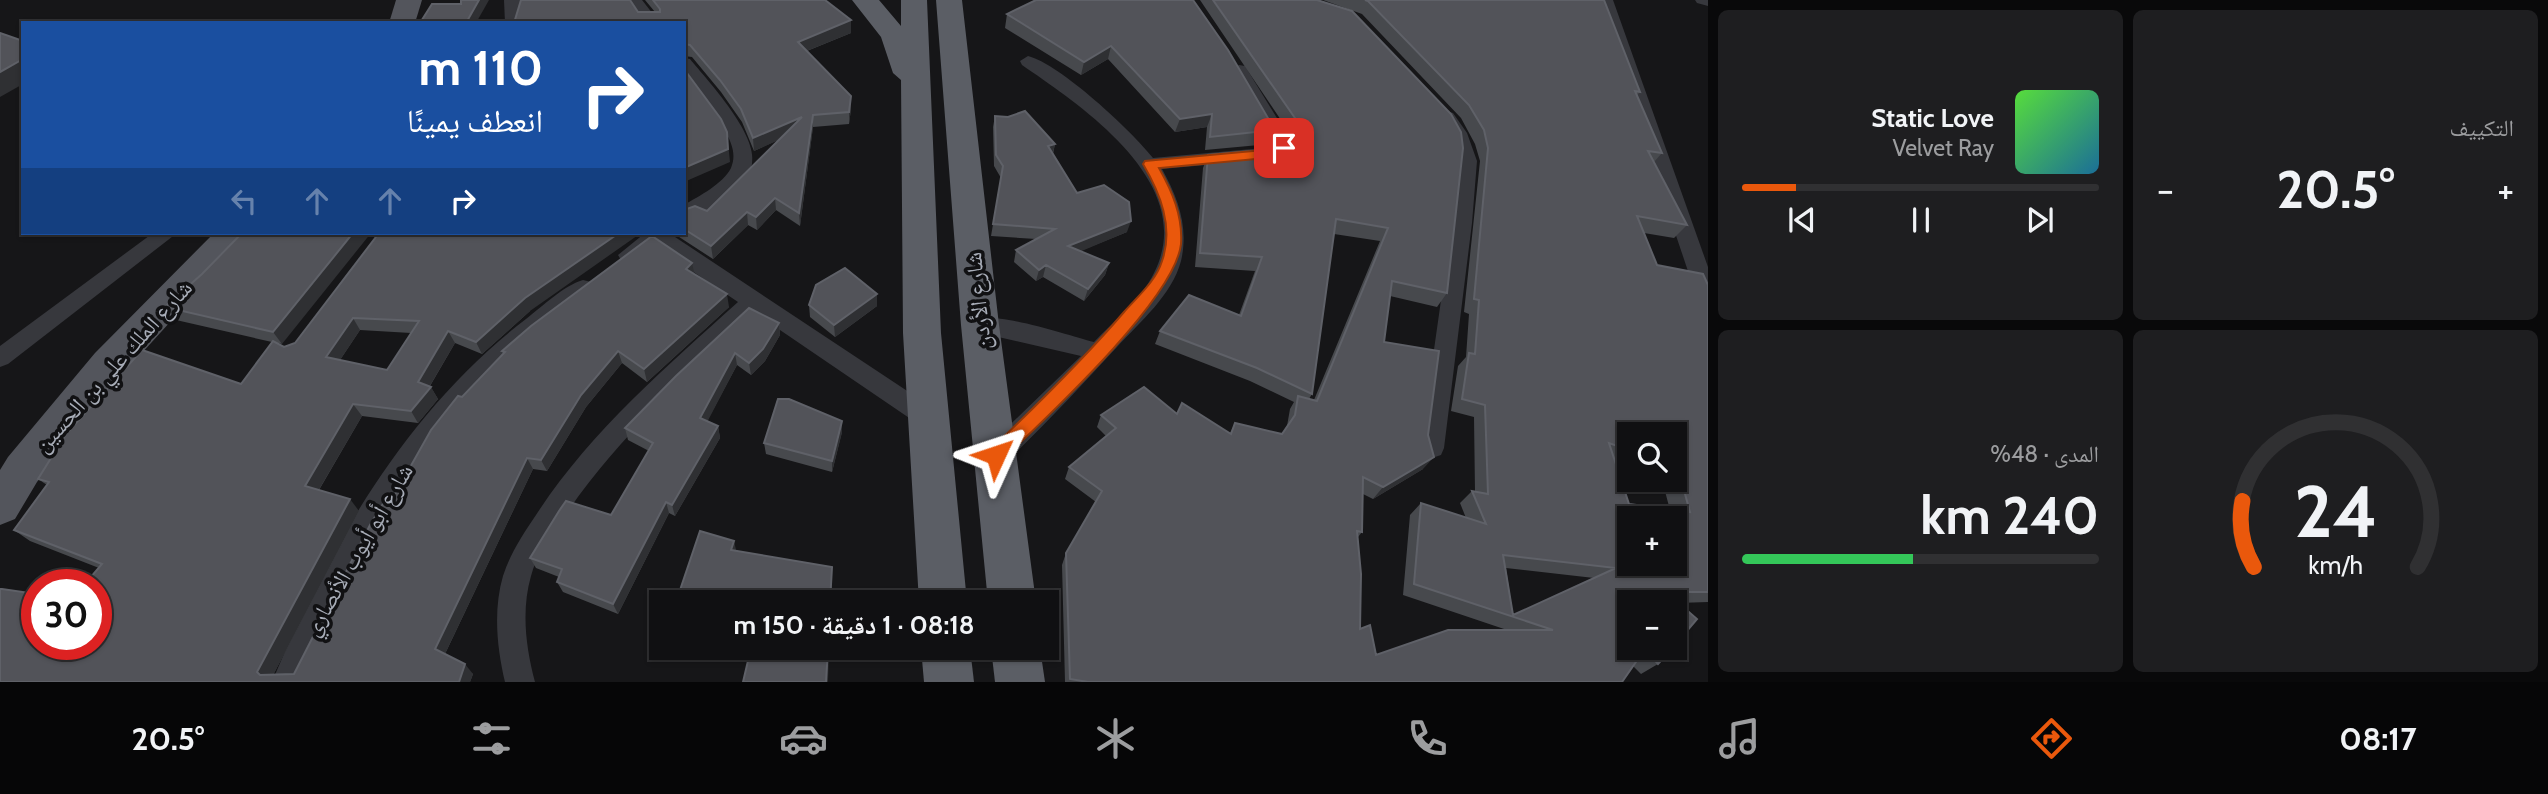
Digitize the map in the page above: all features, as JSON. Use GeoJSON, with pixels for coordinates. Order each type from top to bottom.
{"type":"FeatureCollection","features":[{"type":"Feature","properties":{"kind":"highway"},"geometry":{"type":"LineString","coordinates":[[865,0],[894,35],[915,93]]}},
{"type":"Feature","properties":{"kind":"highway"},"geometry":{"type":"LineString","coordinates":[[914,0],[922,333],[942,590]]}},
{"type":"Feature","properties":{"kind":"highway","name":"شارع الأردن"},"geometry":{"type":"LineString","coordinates":[[949,0],[980,326],[1011,590]]}},
{"type":"Feature","properties":{"kind":"highway"},"geometry":{"type":"LineString","coordinates":[[947,660],[949,682]]}},
{"type":"Feature","properties":{"kind":"highway"},"geometry":{"type":"LineString","coordinates":[[1017,660],[1020,682]]}},
{"type":"Feature","properties":{"kind":"main road"},"geometry":{"type":"LineString","coordinates":[[403,21],[410,0]]}},
{"type":"Feature","properties":{"kind":"main road","name":"شارع الملك علي بن الحسين"},"geometry":{"type":"LineString","coordinates":[[0,506],[23,470],[64,417],[232,235]]}},
{"type":"Feature","properties":{"kind":"street"},"geometry":{"type":"LineString","coordinates":[[512,0],[513,21]]}},
{"type":"Feature","properties":{"kind":"street"},"geometry":{"type":"LineString","coordinates":[[634,0],[650,21]]}},
{"type":"Feature","properties":{"kind":"street"},"geometry":{"type":"LineString","coordinates":[[1605,0],[1708,298]]}},
{"type":"Feature","properties":{"kind":"street"},"geometry":{"type":"LineString","coordinates":[[1150,164],[1278,153],[1283,150],[1280,136],[1227,51]]}},
{"type":"Feature","properties":{"kind":"street"},"geometry":{"type":"LineString","coordinates":[[996,455],[1075,380],[1140,308],[1170,261],[1174,243],[1172,216],[1164,189],[1150,164],[1104,117],[1028,61]]}},
{"type":"Feature","properties":{"kind":"street"},"geometry":{"type":"LineString","coordinates":[[686,66],[728,120],[743,157],[740,171],[731,180],[686,214]]}},
{"type":"Feature","properties":{"kind":"street"},"geometry":{"type":"LineString","coordinates":[[1432,448],[1457,261],[1467,161],[1458,133],[1434,103]]}},
{"type":"Feature","properties":{"kind":"street"},"geometry":{"type":"LineString","coordinates":[[0,358],[164,235]]}},
{"type":"Feature","properties":{"kind":"street","name":"شارع أبو أيوب الأنصاري"},"geometry":{"type":"LineString","coordinates":[[286,682],[366,527],[436,422],[462,390],[522,333],[656,235]]}},
{"type":"Feature","properties":{"kind":"street"},"geometry":{"type":"LineString","coordinates":[[658,235],[930,419]]}},
{"type":"Feature","properties":{"kind":"street"},"geometry":{"type":"LineString","coordinates":[[520,682],[513,628],[514,598],[522,561],[570,483],[621,423],[754,302]]}},
{"type":"Feature","properties":{"kind":"street"},"geometry":{"type":"LineString","coordinates":[[980,326],[1023,332],[1099,352]]}},
{"type":"Feature","properties":{"kind":"building"},"geometry":{"type":"Polygon","coordinates":[[[461,0],[479,0],[467,21],[421,21],[432,4],[461,4],[461,0]]]}},
{"type":"Feature","properties":{"kind":"building"},"geometry":{"type":"Polygon","coordinates":[[[521,0],[630,0],[638,12],[660,12],[653,0],[825,0],[851,20],[798,42],[851,96],[849,112],[813,115],[799,213],[775,198],[756,217],[747,212],[711,246],[686,230],[686,209],[695,206],[707,211],[802,117],[753,138],[741,109],[720,80],[690,45],[686,44],[686,21],[515,21],[521,0]]]}},
{"type":"Feature","properties":{"kind":"building"},"geometry":{"type":"Polygon","coordinates":[[[1036,0],[1193,0],[1228,50],[1275,130],[1210,137],[1212,114],[1180,119],[1111,46],[1084,62],[1007,14],[1036,0]]]}},
{"type":"Feature","properties":{"kind":"building"},"geometry":{"type":"Polygon","coordinates":[[[1213,0],[1317,0],[1352,11],[1451,114],[1461,132],[1463,148],[1447,293],[1392,281],[1384,342],[1439,351],[1428,435],[1434,457],[1383,487],[1363,477],[1362,532],[1357,531],[1361,574],[1360,629],[1370,625],[1376,655],[1448,630],[1553,630],[1414,584],[1421,503],[1486,524],[1472,491],[1488,494],[1485,405],[1462,399],[1469,353],[1475,354],[1479,300],[1474,299],[1488,148],[1484,130],[1469,105],[1365,0],[1604,0],[1640,92],[1635,91],[1662,153],[1648,151],[1687,225],[1637,216],[1657,265],[1703,274],[1708,285],[1708,592],[1617,590],[1617,660],[1637,660],[1622,682],[1088,682],[1070,679],[1066,553],[1102,491],[1069,467],[1116,428],[1101,415],[1144,387],[1177,414],[1182,403],[1231,434],[1235,423],[1282,434],[1295,415],[1298,396],[1317,401],[1388,228],[1336,219],[1312,394],[1257,368],[1160,331],[1189,295],[1241,316],[1262,257],[1200,253],[1208,155],[1285,148],[1293,145],[1302,134],[1297,121],[1213,0]],[[1617,422],[1617,446],[1609,443],[1617,467],[1617,492],[1625,492],[1629,504],[1644,506],[1617,506],[1617,576],[1687,576],[1687,512],[1690,512],[1684,492],[1687,492],[1687,422],[1617,422]],[[1503,555],[1513,615],[1616,568],[1503,555]]]}},
{"type":"Feature","properties":{"kind":"building"},"geometry":{"type":"Polygon","coordinates":[[[0,33],[21,40],[21,60],[0,72],[0,33]]]}},
{"type":"Feature","properties":{"kind":"building"},"geometry":{"type":"Polygon","coordinates":[[[686,72],[721,119],[727,132],[728,149],[686,167],[686,72]]]}},
{"type":"Feature","properties":{"kind":"building"},"geometry":{"type":"Polygon","coordinates":[[[1025,111],[1055,144],[1048,146],[1077,193],[1104,185],[1129,202],[1131,221],[1068,246],[1109,263],[1088,289],[1046,265],[1039,270],[1016,250],[1055,229],[993,224],[1003,166],[996,155],[995,116],[1008,117],[1025,111]]]}},
{"type":"Feature","properties":{"kind":"building"},"geometry":{"type":"Polygon","coordinates":[[[240,235],[351,235],[273,332],[165,307],[240,235]]]}},
{"type":"Feature","properties":{"kind":"building"},"geometry":{"type":"Polygon","coordinates":[[[377,235],[616,235],[525,298],[476,342],[448,331],[418,382],[431,387],[411,411],[353,404],[305,486],[350,499],[257,672],[260,675],[294,674],[370,525],[384,502],[390,503],[431,430],[458,396],[462,397],[505,352],[502,351],[531,326],[652,236],[692,263],[686,269],[727,294],[644,369],[618,351],[581,395],[541,460],[527,458],[435,649],[465,664],[459,682],[0,682],[0,589],[21,592],[21,660],[112,660],[112,569],[98,569],[102,564],[14,530],[49,482],[38,479],[66,434],[142,350],[241,384],[273,341],[284,347],[295,343],[377,235]],[[353,318],[326,357],[387,370],[419,321],[353,318]]]}},
{"type":"Feature","properties":{"kind":"building"},"geometry":{"type":"Polygon","coordinates":[[[845,268],[877,294],[834,325],[809,305],[816,285],[845,268]]]}},
{"type":"Feature","properties":{"kind":"building"},"geometry":{"type":"Polygon","coordinates":[[[749,308],[779,323],[763,349],[749,363],[735,353],[700,418],[718,426],[672,505],[666,502],[613,604],[557,582],[562,569],[530,558],[566,501],[611,515],[653,443],[625,428],[749,308]]]}},
{"type":"Feature","properties":{"kind":"building"},"geometry":{"type":"Polygon","coordinates":[[[778,399],[789,399],[842,421],[832,461],[764,443],[778,399]]]}},
{"type":"Feature","properties":{"kind":"building"},"geometry":{"type":"Polygon","coordinates":[[[700,531],[734,541],[731,550],[832,567],[831,590],[680,590],[700,531]]]}},
{"type":"Feature","properties":{"kind":"building"},"geometry":{"type":"Polygon","coordinates":[[[1687,610],[1697,619],[1687,631],[1687,610]]]}},
{"type":"Feature","properties":{"kind":"building"},"geometry":{"type":"Polygon","coordinates":[[[748,660],[827,660],[826,682],[743,682],[748,660]]]}},
{"type":"Feature","properties":{"kind":"route"},"geometry":{"type":"LineString","coordinates":[[996,455],[1075,380],[1140,308],[1160,281],[1170,261],[1174,243],[1172,216],[1164,189],[1150,164],[1278,153],[1284,148]]}}]}
